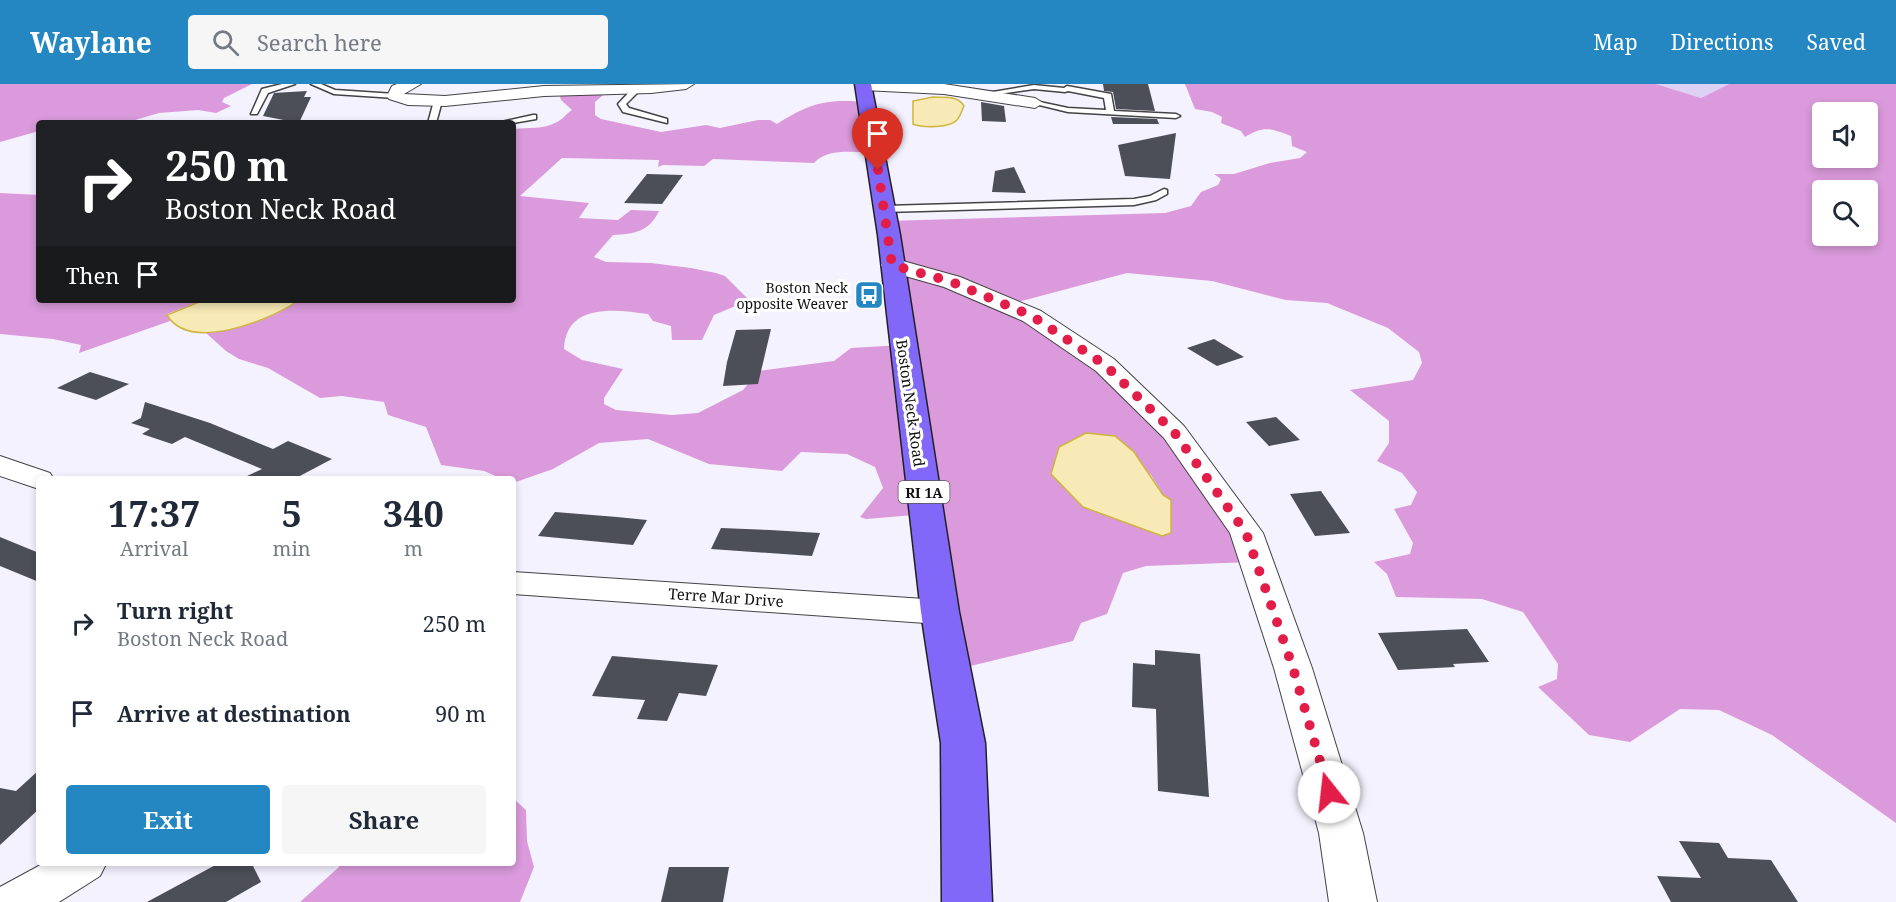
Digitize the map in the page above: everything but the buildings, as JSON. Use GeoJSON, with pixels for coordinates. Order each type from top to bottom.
{"type":"FeatureCollection","features":[{"type":"Feature","properties":{"kind":"main road","name":"Boston Neck Road"},"geometry":{"type":"LineString","coordinates":[[863,85],[885,209],[940,612],[963,743],[967,902]]}},
{"type":"Feature","properties":{"kind":"street"},"geometry":{"type":"LineString","coordinates":[[412,84],[398,89],[395,96],[406,100],[438,101],[544,91],[636,90],[686,84]]}},
{"type":"Feature","properties":{"kind":"street"},"geometry":{"type":"LineString","coordinates":[[863,85],[918,87],[985,94],[1035,103]]}},
{"type":"Feature","properties":{"kind":"street"},"geometry":{"type":"LineString","coordinates":[[892,265],[952,282],[1032,316],[1105,365],[1174,432],[1246,533],[1293,668],[1341,833],[1353,902]]}},
{"type":"Feature","properties":{"kind":"street"},"geometry":{"type":"LineString","coordinates":[[0,465],[36,479]]}},
{"type":"Feature","properties":{"kind":"street","name":"Terre Mar Drive"},"geometry":{"type":"LineString","coordinates":[[516,583],[940,612]]}},
{"type":"Feature","properties":{"kind":"street"},"geometry":{"type":"LineString","coordinates":[[16,902],[78,866]]}},
{"type":"Feature","properties":{"kind":"lane"},"geometry":{"type":"LineString","coordinates":[[254,112],[265,91],[291,84]]}},
{"type":"Feature","properties":{"kind":"lane"},"geometry":{"type":"LineString","coordinates":[[315,84],[334,92],[395,96]]}},
{"type":"Feature","properties":{"kind":"lane"},"geometry":{"type":"LineString","coordinates":[[985,94],[1034,87],[1069,87],[1108,96],[1110,113]]}},
{"type":"Feature","properties":{"kind":"lane"},"geometry":{"type":"LineString","coordinates":[[1035,103],[1069,87]]}},
{"type":"Feature","properties":{"kind":"lane"},"geometry":{"type":"LineString","coordinates":[[636,90],[622,104],[626,110],[664,121]]}},
{"type":"Feature","properties":{"kind":"lane"},"geometry":{"type":"LineString","coordinates":[[433,120],[438,101]]}},
{"type":"Feature","properties":{"kind":"lane"},"geometry":{"type":"LineString","coordinates":[[1035,103],[1068,110],[1176,116]]}},
{"type":"Feature","properties":{"kind":"lane"},"geometry":{"type":"LineString","coordinates":[[516,120],[533,117]]}},
{"type":"Feature","properties":{"kind":"lane"},"geometry":{"type":"LineString","coordinates":[[885,209],[1134,202],[1153,198],[1164,192]]}},
{"type":"Feature","properties":{"kind":"shaded area"},"geometry":{"type":"Polygon","coordinates":[[[0,84],[252,84],[224,98],[222,102],[231,106],[216,113],[198,110],[159,113],[135,120],[36,120],[36,132],[0,142],[0,84]]]}},
{"type":"Feature","properties":{"kind":"shaded area"},"geometry":{"type":"Polygon","coordinates":[[[1185,84],[1656,84],[1701,98],[1729,84],[1896,84],[1896,823],[1772,735],[1719,710],[1680,709],[1630,742],[1589,735],[1538,687],[1557,679],[1558,664],[1523,612],[1482,599],[1396,597],[1387,574],[1374,562],[1410,554],[1413,543],[1394,509],[1411,505],[1417,492],[1402,473],[1377,461],[1389,443],[1389,421],[1350,390],[1413,380],[1422,363],[1419,352],[1388,328],[1327,303],[1286,300],[1212,281],[1127,273],[1010,304],[1034,318],[1176,434],[1251,562],[1146,566],[1123,573],[1107,614],[1081,623],[1073,641],[958,669],[926,514],[866,519],[860,517],[883,488],[875,467],[847,454],[801,452],[782,471],[709,464],[648,439],[599,443],[553,469],[516,482],[516,476],[495,476],[484,471],[441,465],[426,427],[388,415],[384,402],[342,396],[320,398],[268,368],[239,359],[206,333],[241,327],[264,319],[295,303],[516,303],[516,129],[546,126],[557,122],[572,110],[561,100],[558,90],[609,90],[595,102],[595,115],[601,119],[661,132],[706,125],[720,128],[758,120],[770,120],[777,124],[799,111],[819,104],[839,101],[865,102],[874,152],[834,153],[814,163],[713,159],[704,166],[663,165],[658,167],[659,160],[562,158],[520,196],[589,203],[579,218],[618,220],[631,210],[659,211],[646,228],[628,234],[613,235],[594,257],[606,262],[651,263],[716,273],[725,276],[752,303],[754,307],[733,307],[714,315],[702,340],[672,340],[671,326],[653,321],[648,314],[621,311],[594,312],[582,316],[573,323],[567,334],[564,349],[582,360],[623,369],[604,398],[604,404],[616,410],[672,415],[698,413],[743,390],[759,371],[834,361],[851,348],[902,345],[887,221],[1165,213],[1191,206],[1201,192],[1218,185],[1221,179],[1214,174],[1234,174],[1270,163],[1300,158],[1307,152],[1292,146],[1291,136],[1278,131],[1267,129],[1245,137],[1241,131],[1221,123],[1222,117],[1212,112],[1195,109],[1185,84]],[[1086,433],[1163,495],[1151,475],[1086,433]]]}},
{"type":"Feature","properties":{"kind":"shaded area"},"geometry":{"type":"Polygon","coordinates":[[[1656,84],[1729,84],[1701,98],[1656,84]]]}},
{"type":"Feature","properties":{"kind":"shaded area"},"geometry":{"type":"Polygon","coordinates":[[[933,97],[950,98],[961,102],[964,106],[958,119],[954,123],[943,126],[929,127],[913,124],[913,101],[933,97]]]}},
{"type":"Feature","properties":{"kind":"shaded area"},"geometry":{"type":"Polygon","coordinates":[[[0,193],[36,195],[36,303],[196,303],[167,314],[170,321],[79,353],[81,345],[53,339],[0,334],[0,193]]]}},
{"type":"Feature","properties":{"kind":"shaded area"},"geometry":{"type":"Polygon","coordinates":[[[197,303],[294,303],[248,325],[210,332],[192,331],[178,326],[167,315],[197,303]]]}},
{"type":"Feature","properties":{"kind":"shaded area"},"geometry":{"type":"Polygon","coordinates":[[[1086,433],[1115,436],[1134,452],[1163,495],[1171,500],[1171,533],[1162,536],[1083,507],[1051,474],[1059,447],[1086,433]]]}},
{"type":"Feature","properties":{"kind":"shaded area"},"geometry":{"type":"Polygon","coordinates":[[[516,801],[526,810],[527,841],[534,867],[520,902],[300,902],[339,867],[516,866],[516,801]]]}},
{"type":"Feature","properties":{"kind":"place","name":"Boston Neck opposite Weaver"},"geometry":{"type":"Point","coordinates":[869,295]}},
{"type":"Feature","properties":{"kind":"route"},"geometry":{"type":"LineString","coordinates":[[878,170],[892,265],[952,282],[1032,316],[1105,365],[1174,432],[1246,533],[1293,668],[1329,792]]}}]}
